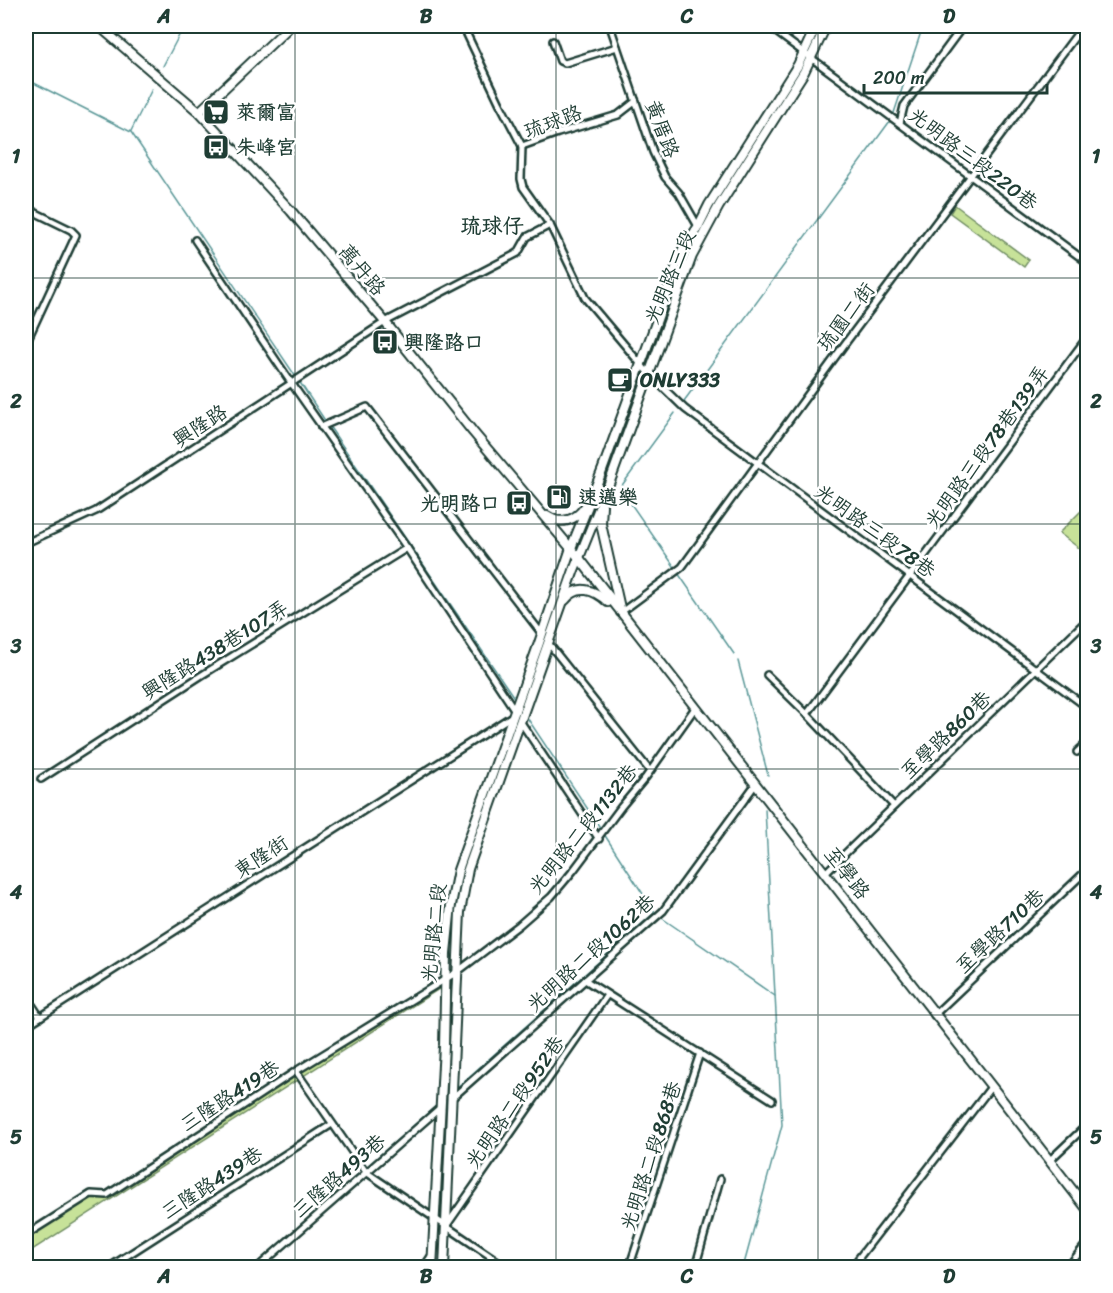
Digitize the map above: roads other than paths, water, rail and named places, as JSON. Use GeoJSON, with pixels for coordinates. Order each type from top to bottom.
{"type":"FeatureCollection","features":[{"type":"Feature","properties":{"kind":"street","name":"萬丹路"},"geometry":{"type":"LineString","coordinates":[[99,26],[199,112],[291,211],[579,558]]}},
{"type":"Feature","properties":{"kind":"street"},"geometry":{"type":"LineString","coordinates":[[199,112],[290,26]]}},
{"type":"Feature","properties":{"kind":"street"},"geometry":{"type":"LineString","coordinates":[[463,26],[522,146]]}},
{"type":"Feature","properties":{"kind":"street","name":"黃厝路"},"geometry":{"type":"LineString","coordinates":[[610,26],[653,152],[665,177],[680,193],[698,227],[705,232]]}},
{"type":"Feature","properties":{"kind":"street","name":"光明路三段220巷"},"geometry":{"type":"LineString","coordinates":[[768,26],[1088,263]]}},
{"type":"Feature","properties":{"kind":"street","name":"光明路三段"},"geometry":{"type":"LineString","coordinates":[[571,548],[681,251],[777,99],[816,26]]}},
{"type":"Feature","properties":{"kind":"street","name":"光明路三段"},"geometry":{"type":"LineString","coordinates":[[579,558],[685,272],[719,206],[811,59],[826,26]]}},
{"type":"Feature","properties":{"kind":"street"},"geometry":{"type":"LineString","coordinates":[[900,123],[904,106],[963,26]]}},
{"type":"Feature","properties":{"kind":"street","name":"琉園二街"},"geometry":{"type":"LineString","coordinates":[[620,613],[682,567],[969,176],[1083,26]]}},
{"type":"Feature","properties":{"kind":"street"},"geometry":{"type":"LineString","coordinates":[[553,41],[560,61],[566,63],[617,47]]}},
{"type":"Feature","properties":{"kind":"street","name":"琉球路"},"geometry":{"type":"LineString","coordinates":[[636,100],[618,115],[522,146],[521,179],[550,225],[585,298],[649,374]]}},
{"type":"Feature","properties":{"kind":"street"},"geometry":{"type":"LineString","coordinates":[[26,208],[71,230],[76,235],[26,343]]}},
{"type":"Feature","properties":{"kind":"street"},"geometry":{"type":"LineString","coordinates":[[385,322],[518,253],[527,237],[550,225]]}},
{"type":"Feature","properties":{"kind":"street"},"geometry":{"type":"LineString","coordinates":[[195,240],[326,425],[599,838]]}},
{"type":"Feature","properties":{"kind":"street","name":"興隆路"},"geometry":{"type":"LineString","coordinates":[[26,543],[96,512],[385,322]]}},
{"type":"Feature","properties":{"kind":"street","name":"光明路三段78巷139弄"},"geometry":{"type":"LineString","coordinates":[[807,714],[1088,336]]}},
{"type":"Feature","properties":{"kind":"street","name":"光明路三段78巷"},"geometry":{"type":"LineString","coordinates":[[649,374],[686,409],[1088,708]]}},
{"type":"Feature","properties":{"kind":"street"},"geometry":{"type":"LineString","coordinates":[[326,425],[368,407],[542,634]]}},
{"type":"Feature","properties":{"kind":"street"},"geometry":{"type":"LineString","coordinates":[[540,512],[563,522],[574,519],[591,499]]}},
{"type":"Feature","properties":{"kind":"street"},"geometry":{"type":"LineString","coordinates":[[602,501],[602,524],[620,613]]}},
{"type":"Feature","properties":{"kind":"street","name":"興隆路438巷107弄"},"geometry":{"type":"LineString","coordinates":[[41,779],[406,548]]}},
{"type":"Feature","properties":{"kind":"street","name":"光明路二段"},"geometry":{"type":"LineString","coordinates":[[444,1268],[441,1222],[441,1106],[451,976],[460,912],[468,869],[571,548]]}},
{"type":"Feature","properties":{"kind":"street","name":"光明路二段"},"geometry":{"type":"LineString","coordinates":[[432,1268],[433,1253],[441,1222],[451,1099],[451,906],[458,870],[517,716],[549,644],[579,558]]}},
{"type":"Feature","properties":{"kind":"street","name":"至學路"},"geometry":{"type":"LineString","coordinates":[[579,558],[1088,1210]]}},
{"type":"Feature","properties":{"kind":"street"},"geometry":{"type":"LineString","coordinates":[[563,602],[568,595],[575,592],[583,589],[593,590],[620,613]]}},
{"type":"Feature","properties":{"kind":"street","name":"至學路860巷"},"geometry":{"type":"LineString","coordinates":[[826,872],[1088,619]]}},
{"type":"Feature","properties":{"kind":"street"},"geometry":{"type":"LineString","coordinates":[[549,644],[650,771]]}},
{"type":"Feature","properties":{"kind":"street"},"geometry":{"type":"LineString","coordinates":[[767,675],[894,806]]}},
{"type":"Feature","properties":{"kind":"street","name":"光明路二段1132巷"},"geometry":{"type":"LineString","coordinates":[[451,976],[512,930],[550,897],[599,838],[695,708]]}},
{"type":"Feature","properties":{"kind":"street","name":"東隆街"},"geometry":{"type":"LineString","coordinates":[[26,1026],[517,716]]}},
{"type":"Feature","properties":{"kind":"street"},"geometry":{"type":"LineString","coordinates":[[1077,752],[1088,742]]}},
{"type":"Feature","properties":{"kind":"street","name":"光明路二段1062巷"},"geometry":{"type":"LineString","coordinates":[[451,1099],[663,911],[755,785]]}},
{"type":"Feature","properties":{"kind":"street","name":"至學路710巷"},"geometry":{"type":"LineString","coordinates":[[934,1015],[1088,870]]}},
{"type":"Feature","properties":{"kind":"street","name":"三隆路419巷"},"geometry":{"type":"LineString","coordinates":[[26,1236],[91,1194],[107,1195],[296,1071],[451,976]]}},
{"type":"Feature","properties":{"kind":"street"},"geometry":{"type":"LineString","coordinates":[[585,980],[772,1100]]}},
{"type":"Feature","properties":{"kind":"street","name":"光明路二段952巷"},"geometry":{"type":"LineString","coordinates":[[441,1222],[608,995]]}},
{"type":"Feature","properties":{"kind":"street"},"geometry":{"type":"LineString","coordinates":[[26,996],[40,1017]]}},
{"type":"Feature","properties":{"kind":"street","name":"光明路二段868巷"},"geometry":{"type":"LineString","coordinates":[[629,1268],[700,1053]]}},
{"type":"Feature","properties":{"kind":"street"},"geometry":{"type":"LineString","coordinates":[[296,1071],[365,1170],[508,1268]]}},
{"type":"Feature","properties":{"kind":"street"},"geometry":{"type":"LineString","coordinates":[[851,1268],[991,1087]]}},
{"type":"Feature","properties":{"kind":"street","name":"三隆路493巷"},"geometry":{"type":"LineString","coordinates":[[257,1268],[365,1170],[441,1106]]}},
{"type":"Feature","properties":{"kind":"street","name":"三隆路439巷"},"geometry":{"type":"LineString","coordinates":[[108,1268],[332,1124]]}},
{"type":"Feature","properties":{"kind":"street"},"geometry":{"type":"LineString","coordinates":[[1049,1161],[1088,1124]]}},
{"type":"Feature","properties":{"kind":"street"},"geometry":{"type":"LineString","coordinates":[[694,1268],[720,1179]]}},
{"type":"Feature","properties":{"kind":"street"},"geometry":{"type":"LineString","coordinates":[[1077,1197],[1088,1189]]}},
{"type":"Feature","properties":{"kind":"street"},"geometry":{"type":"LineString","coordinates":[[1067,1268],[1088,1242]]}},
{"type":"Feature","properties":{"kind":"street"},"geometry":{"type":"LineString","coordinates":[[423,1268],[433,1253]]}},
{"type":"Feature","properties":{"kind":"waterway"},"geometry":{"type":"LineString","coordinates":[[163,66],[184,26]]}},
{"type":"Feature","properties":{"kind":"waterway"},"geometry":{"type":"LineString","coordinates":[[894,113],[923,26]]}},
{"type":"Feature","properties":{"kind":"waterway"},"geometry":{"type":"LineString","coordinates":[[26,79],[131,132],[296,377]]}},
{"type":"Feature","properties":{"kind":"waterway"},"geometry":{"type":"LineString","coordinates":[[131,131],[152,89]]}},
{"type":"Feature","properties":{"kind":"waterway"},"geometry":{"type":"LineString","coordinates":[[684,401],[890,121]]}},
{"type":"Feature","properties":{"kind":"waterway"},"geometry":{"type":"LineString","coordinates":[[299,381],[326,422]]}},
{"type":"Feature","properties":{"kind":"waterway"},"geometry":{"type":"LineString","coordinates":[[675,413],[620,488],[676,569]]}},
{"type":"Feature","properties":{"kind":"waterway"},"geometry":{"type":"LineString","coordinates":[[329,426],[515,699]]}},
{"type":"Feature","properties":{"kind":"waterway"},"geometry":{"type":"LineString","coordinates":[[678,573],[734,654]]}},
{"type":"Feature","properties":{"kind":"waterway"},"geometry":{"type":"LineString","coordinates":[[738,661],[768,775]]}},
{"type":"Feature","properties":{"kind":"waterway"},"geometry":{"type":"LineString","coordinates":[[526,716],[601,829]]}},
{"type":"Feature","properties":{"kind":"waterway"},"geometry":{"type":"LineString","coordinates":[[743,1268],[782,1125],[765,809]]}},
{"type":"Feature","properties":{"kind":"waterway"},"geometry":{"type":"LineString","coordinates":[[604,834],[656,914],[775,996]]}},
{"type":"Feature","properties":{"kind":"waterway"},"geometry":{"type":"LineString","coordinates":[[455,1089],[654,913]]}},
{"type":"Feature","properties":{"kind":"waterway"},"geometry":{"type":"LineString","coordinates":[[365,1168],[438,1104]]}},
{"type":"Feature","properties":{"kind":"waterway"},"geometry":{"type":"LineString","coordinates":[[251,1268],[362,1171]]}},
{"type":"Feature","properties":{"kind":"place","name":"萊爾富"},"geometry":{"type":"Point","coordinates":[216,112]}},
{"type":"Feature","properties":{"kind":"place","name":"朱峰宮"},"geometry":{"type":"Point","coordinates":[216,147]}},
{"type":"Feature","properties":{"kind":"place","name":"興隆路口"},"geometry":{"type":"Point","coordinates":[385,342]}},
{"type":"Feature","properties":{"kind":"place","name":"ONLY333"},"geometry":{"type":"Point","coordinates":[620,380]}},
{"type":"Feature","properties":{"kind":"place","name":"速邁樂"},"geometry":{"type":"Point","coordinates":[559,497]}},
{"type":"Feature","properties":{"kind":"place","name":"光明路口"},"geometry":{"type":"Point","coordinates":[519,503]}},
{"type":"Feature","properties":{"kind":"district","name":"琉球仔"},"geometry":{"type":"Point","coordinates":[492,226]}}]}
